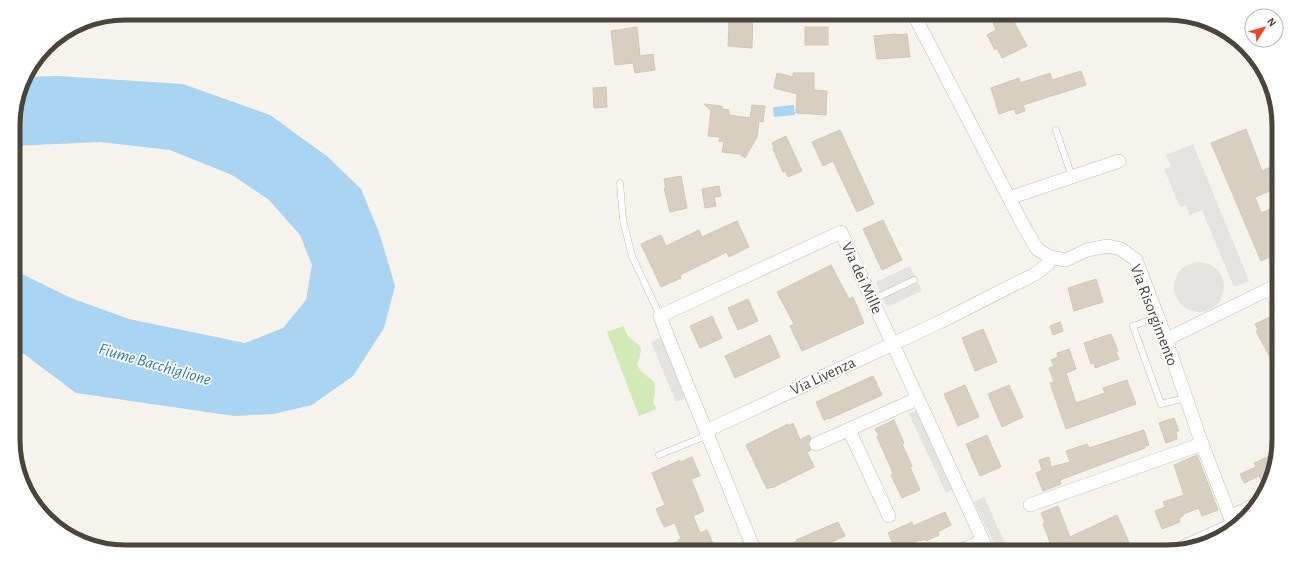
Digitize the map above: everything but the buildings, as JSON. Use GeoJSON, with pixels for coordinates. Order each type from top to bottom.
{"type":"FeatureCollection","features":[{"type":"Feature","properties":{"kind":"street"},"geometry":{"type":"LineString","coordinates":[[917,20],[1037,249],[1050,257]]}},
{"type":"Feature","properties":{"kind":"street"},"geometry":{"type":"LineString","coordinates":[[1009,198],[1119,161]]}},
{"type":"Feature","properties":{"kind":"street","name":"Via dei Mille"},"geometry":{"type":"LineString","coordinates":[[660,316],[841,232],[985,545]]}},
{"type":"Feature","properties":{"kind":"street","name":"Via Risorgimento"},"geometry":{"type":"LineString","coordinates":[[1050,257],[1066,260],[1087,250],[1108,246],[1121,249],[1136,260],[1158,317],[1185,398],[1232,522]]}},
{"type":"Feature","properties":{"kind":"street","name":"Via Livenza"},"geometry":{"type":"LineString","coordinates":[[707,433],[1036,274],[1048,264],[1050,257]]}},
{"type":"Feature","properties":{"kind":"street"},"geometry":{"type":"LineString","coordinates":[[1165,340],[1272,287]]}},
{"type":"Feature","properties":{"kind":"street"},"geometry":{"type":"LineString","coordinates":[[660,316],[752,545]]}},
{"type":"Feature","properties":{"kind":"street"},"geometry":{"type":"LineString","coordinates":[[816,444],[917,399]]}},
{"type":"Feature","properties":{"kind":"street"},"geometry":{"type":"LineString","coordinates":[[849,430],[888,516]]}},
{"type":"Feature","properties":{"kind":"street"},"geometry":{"type":"LineString","coordinates":[[1030,506],[1202,444]]}},
{"type":"Feature","properties":{"kind":"lane"},"geometry":{"type":"LineString","coordinates":[[1056,130],[1072,177]]}},
{"type":"Feature","properties":{"kind":"lane"},"geometry":{"type":"LineString","coordinates":[[620,183],[623,220],[632,256],[660,316]]}},
{"type":"Feature","properties":{"kind":"lane"},"geometry":{"type":"LineString","coordinates":[[872,300],[914,280]]}},
{"type":"Feature","properties":{"kind":"lane"},"geometry":{"type":"LineString","coordinates":[[1266,290],[1272,301]]}},
{"type":"Feature","properties":{"kind":"lane"},"geometry":{"type":"LineString","coordinates":[[1158,317],[1133,326],[1160,404],[1185,398]]}},
{"type":"Feature","properties":{"kind":"lane"},"geometry":{"type":"LineString","coordinates":[[659,455],[707,433]]}},
{"type":"Feature","properties":{"kind":"lane"},"geometry":{"type":"LineString","coordinates":[[1183,544],[1232,522]]}},
{"type":"Feature","properties":{"kind":"lane"},"geometry":{"type":"LineString","coordinates":[[963,545],[982,537]]}},
{"type":"Feature","properties":{"kind":"green space"},"geometry":{"type":"Polygon","coordinates":[[[624,326],[628,336],[641,348],[640,357],[637,364],[640,370],[651,379],[655,386],[653,403],[657,409],[639,416],[607,332],[624,326]]]}},
{"type":"Feature","properties":{"kind":"shaded area"},"geometry":{"type":"Polygon","coordinates":[[[1193,144],[1249,281],[1234,287],[1202,210],[1190,215],[1186,205],[1180,207],[1164,169],[1171,167],[1166,155],[1193,144]]]}},
{"type":"Feature","properties":{"kind":"shaded area"},"geometry":{"type":"Polygon","coordinates":[[[1199,262],[1213,266],[1220,273],[1224,287],[1220,301],[1213,308],[1199,312],[1185,308],[1178,301],[1174,287],[1178,273],[1185,266],[1199,262]]]}},
{"type":"Feature","properties":{"kind":"shaded area"},"geometry":{"type":"Polygon","coordinates":[[[910,266],[922,291],[887,307],[876,282],[910,266]]]}},
{"type":"Feature","properties":{"kind":"shaded area"},"geometry":{"type":"Polygon","coordinates":[[[667,335],[692,396],[676,402],[651,342],[667,335]]]}},
{"type":"Feature","properties":{"kind":"shaded area"},"geometry":{"type":"Polygon","coordinates":[[[918,410],[954,489],[946,493],[909,414],[918,410]]]}},
{"type":"Feature","properties":{"kind":"shaded area"},"geometry":{"type":"Polygon","coordinates":[[[984,497],[1006,545],[995,545],[974,502],[984,497]]]}},
{"type":"Feature","properties":{"kind":"water","name":"Fiume Bacchiglione"},"geometry":{"type":"Polygon","coordinates":[[[58,76],[183,84],[270,115],[328,157],[361,189],[380,235],[395,286],[384,328],[353,376],[312,405],[273,414],[234,416],[76,393],[24,354],[20,353],[20,275],[24,275],[71,298],[129,319],[245,343],[283,328],[306,300],[312,265],[300,235],[269,200],[232,175],[170,150],[100,142],[20,146],[21,111],[28,85],[32,77],[58,76]]]}},
{"type":"Feature","properties":{"kind":"water"},"geometry":{"type":"Polygon","coordinates":[[[794,105],[795,115],[774,117],[773,107],[794,105]]]}}]}
